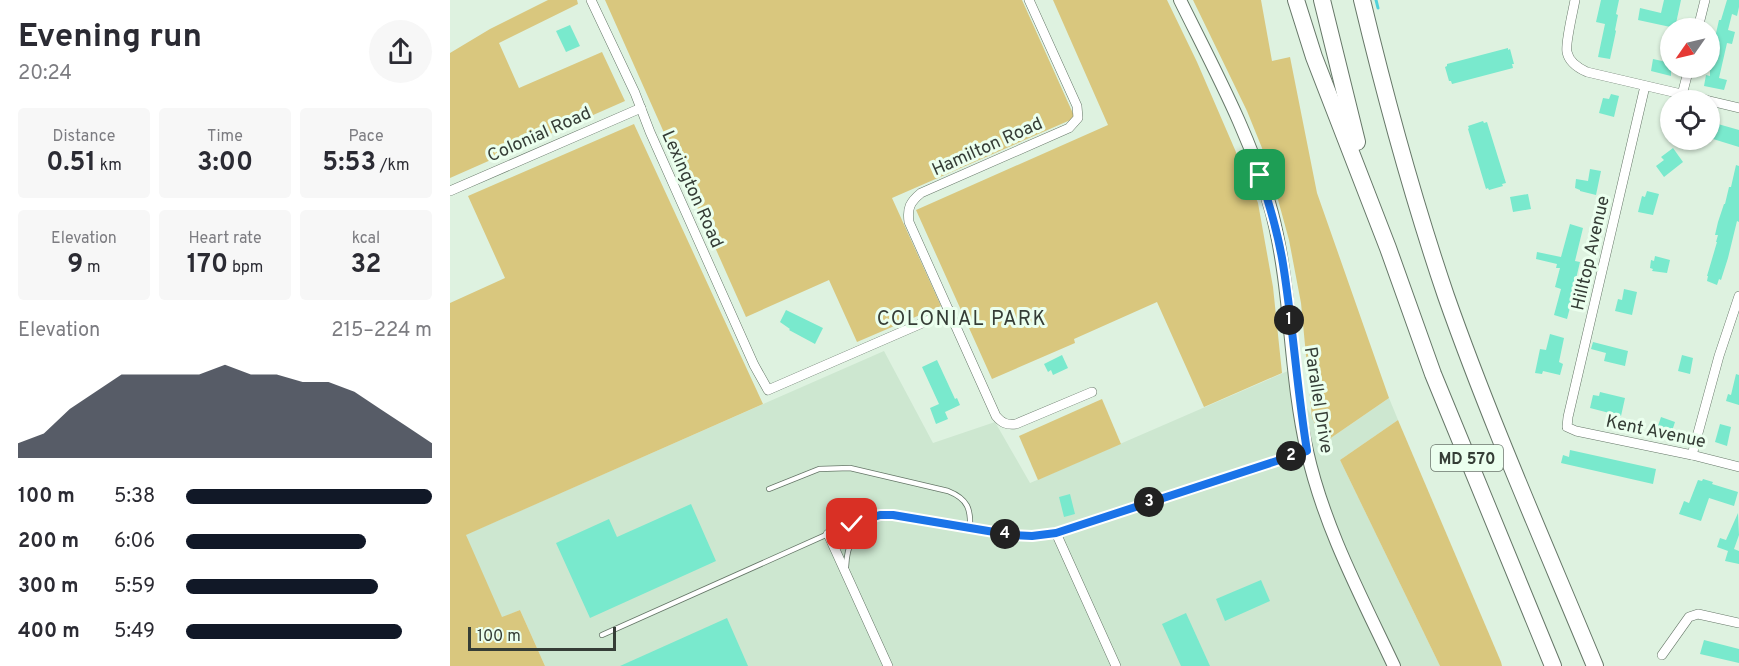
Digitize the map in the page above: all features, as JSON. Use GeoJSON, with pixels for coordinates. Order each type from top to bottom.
{"type":"FeatureCollection","features":[{"type":"Feature","properties":{"kind":"highway"},"geometry":{"type":"LineString","coordinates":[[1296,0],[1318,67],[1388,248]]}},
{"type":"Feature","properties":{"kind":"highway","name":"MD 570"},"geometry":{"type":"LineString","coordinates":[[1322,0],[1353,126],[1388,248],[1433,374],[1553,666]]}},
{"type":"Feature","properties":{"kind":"highway","name":"MD 570"},"geometry":{"type":"LineString","coordinates":[[1362,0],[1390,112],[1446,296],[1498,433],[1595,666]]}},
{"type":"Feature","properties":{"kind":"street","name":"Lexington Road"},"geometry":{"type":"LineString","coordinates":[[591,0],[627,75],[654,142],[754,365],[768,390],[950,311]]}},
{"type":"Feature","properties":{"kind":"street","name":"Hamilton Road"},"geometry":{"type":"LineString","coordinates":[[950,311],[909,222],[910,204],[921,193],[1069,128],[1078,118],[1077,106],[1029,0]]}},
{"type":"Feature","properties":{"kind":"street","name":"Parallel Drive"},"geometry":{"type":"LineString","coordinates":[[1180,0],[1244,132],[1260,175],[1272,213],[1283,263],[1307,451],[1318,491],[1352,578],[1394,666]]}},
{"type":"Feature","properties":{"kind":"street"},"geometry":{"type":"LineString","coordinates":[[1575,0],[1566,51],[1573,64],[1587,72],[1664,90]]}},
{"type":"Feature","properties":{"kind":"street"},"geometry":{"type":"LineString","coordinates":[[1700,18],[1705,0]]}},
{"type":"Feature","properties":{"kind":"street","name":"Hilltop Avenue"},"geometry":{"type":"LineString","coordinates":[[1567,427],[1645,86]]}},
{"type":"Feature","properties":{"kind":"street"},"geometry":{"type":"LineString","coordinates":[[1720,104],[1739,108]]}},
{"type":"Feature","properties":{"kind":"street","name":"Colonial Road"},"geometry":{"type":"LineString","coordinates":[[450,191],[641,108]]}},
{"type":"Feature","properties":{"kind":"street"},"geometry":{"type":"LineString","coordinates":[[1692,455],[1719,356],[1739,296]]}},
{"type":"Feature","properties":{"kind":"street"},"geometry":{"type":"LineString","coordinates":[[950,311],[996,416],[1004,424],[1016,424],[1092,392]]}},
{"type":"Feature","properties":{"kind":"street","name":"Kent Avenue"},"geometry":{"type":"LineString","coordinates":[[1567,427],[1576,431],[1739,467]]}},
{"type":"Feature","properties":{"kind":"street"},"geometry":{"type":"LineString","coordinates":[[888,666],[828,534],[865,518],[880,515],[893,515],[1004,534],[1032,536],[1056,533],[1307,451]]}},
{"type":"Feature","properties":{"kind":"street"},"geometry":{"type":"LineString","coordinates":[[1056,533],[1116,666]]}},
{"type":"Feature","properties":{"kind":"street"},"geometry":{"type":"LineString","coordinates":[[1662,656],[1689,617],[1698,614],[1739,623]]}},
{"type":"Feature","properties":{"kind":"lane"},"geometry":{"type":"LineString","coordinates":[[769,489],[819,469],[850,468],[958,495],[969,509],[970,529]]}},
{"type":"Feature","properties":{"kind":"lane"},"geometry":{"type":"LineString","coordinates":[[846,572],[850,542],[862,527],[880,515]]}},
{"type":"Feature","properties":{"kind":"lane"},"geometry":{"type":"LineString","coordinates":[[602,635],[828,534]]}},
{"type":"Feature","properties":{"kind":"shaded area"},"geometry":{"type":"Polygon","coordinates":[[[548,0],[577,0],[578,4],[499,43],[519,88],[602,52],[625,101],[450,178],[450,53],[490,29],[548,0]]]}},
{"type":"Feature","properties":{"kind":"shaded area"},"geometry":{"type":"Polygon","coordinates":[[[605,0],[1022,0],[1075,118],[892,198],[941,306],[857,342],[829,280],[746,317],[605,0]]]}},
{"type":"Feature","properties":{"kind":"shaded area"},"geometry":{"type":"Polygon","coordinates":[[[1053,0],[1167,0],[1197,62],[1258,203],[1273,287],[1282,373],[1204,407],[1157,302],[1074,339],[1075,343],[992,379],[916,210],[1108,125],[1053,0]]]}},
{"type":"Feature","properties":{"kind":"shaded area"},"geometry":{"type":"Polygon","coordinates":[[[1193,0],[1261,0],[1272,61],[1290,57],[1317,193],[1389,398],[1325,442],[1312,418],[1301,303],[1289,240],[1277,196],[1262,148],[1247,111],[1193,0]]]}},
{"type":"Feature","properties":{"kind":"shaded area"},"geometry":{"type":"Polygon","coordinates":[[[634,124],[763,404],[466,535],[502,617],[520,610],[545,666],[450,666],[450,303],[505,278],[468,196],[634,124]]]}},
{"type":"Feature","properties":{"kind":"shaded area"},"geometry":{"type":"Polygon","coordinates":[[[884,351],[933,443],[995,422],[1030,483],[1288,371],[1325,442],[1389,398],[1398,420],[1340,460],[1440,666],[545,666],[520,610],[502,618],[465,535],[884,351]]]}},
{"type":"Feature","properties":{"kind":"shaded area"},"geometry":{"type":"Polygon","coordinates":[[[1102,399],[1121,444],[1038,480],[1019,436],[1102,399]]]}},
{"type":"Feature","properties":{"kind":"shaded area"},"geometry":{"type":"Polygon","coordinates":[[[1398,420],[1502,666],[1440,666],[1340,460],[1398,420]]]}},
{"type":"Feature","properties":{"kind":"building"},"geometry":{"type":"Polygon","coordinates":[[[1601,0],[1619,0],[1610,59],[1598,57],[1605,24],[1596,22],[1601,0]]]}},
{"type":"Feature","properties":{"kind":"building"},"geometry":{"type":"Polygon","coordinates":[[[1664,0],[1681,0],[1677,18],[1660,18],[1660,25],[1638,20],[1640,8],[1661,13],[1664,0]]]}},
{"type":"Feature","properties":{"kind":"building"},"geometry":{"type":"Polygon","coordinates":[[[1727,0],[1739,0],[1737,16],[1732,14],[1728,30],[1735,32],[1732,44],[1727,43],[1720,74],[1720,20],[1727,0]]]}},
{"type":"Feature","properties":{"kind":"building"},"geometry":{"type":"Polygon","coordinates":[[[570,25],[580,46],[566,52],[556,31],[570,25]]]}},
{"type":"Feature","properties":{"kind":"building"},"geometry":{"type":"Polygon","coordinates":[[[1508,48],[1514,64],[1512,64],[1513,68],[1452,84],[1449,81],[1445,67],[1447,64],[1508,48]]]}},
{"type":"Feature","properties":{"kind":"building"},"geometry":{"type":"Polygon","coordinates":[[[1653,59],[1660,61],[1660,73],[1651,71],[1653,59]]]}},
{"type":"Feature","properties":{"kind":"building"},"geometry":{"type":"Polygon","coordinates":[[[1705,78],[1727,80],[1724,90],[1704,86],[1705,78]]]}},
{"type":"Feature","properties":{"kind":"building"},"geometry":{"type":"Polygon","coordinates":[[[1611,94],[1619,96],[1614,117],[1599,113],[1603,98],[1609,99],[1611,94]]]}},
{"type":"Feature","properties":{"kind":"building"},"geometry":{"type":"Polygon","coordinates":[[[1483,121],[1487,122],[1506,183],[1489,190],[1486,189],[1468,129],[1468,126],[1483,121]]]}},
{"type":"Feature","properties":{"kind":"building"},"geometry":{"type":"Polygon","coordinates":[[[1720,125],[1739,130],[1739,147],[1720,141],[1720,125]]]}},
{"type":"Feature","properties":{"kind":"building"},"geometry":{"type":"Polygon","coordinates":[[[1670,150],[1674,150],[1683,162],[1664,177],[1656,166],[1664,160],[1661,157],[1670,150]]]}},
{"type":"Feature","properties":{"kind":"building"},"geometry":{"type":"Polygon","coordinates":[[[1736,165],[1739,166],[1739,222],[1737,221],[1728,258],[1721,280],[1719,279],[1717,285],[1707,281],[1707,276],[1717,242],[1718,235],[1715,235],[1718,222],[1729,187],[1731,187],[1736,165]]]}},
{"type":"Feature","properties":{"kind":"building"},"geometry":{"type":"Polygon","coordinates":[[[1590,169],[1601,171],[1596,195],[1575,188],[1576,179],[1588,181],[1590,169]]]}},
{"type":"Feature","properties":{"kind":"building"},"geometry":{"type":"Polygon","coordinates":[[[1647,191],[1659,194],[1653,215],[1638,212],[1642,196],[1645,197],[1647,191]]]}},
{"type":"Feature","properties":{"kind":"building"},"geometry":{"type":"Polygon","coordinates":[[[1528,194],[1531,209],[1513,212],[1510,197],[1528,194]]]}},
{"type":"Feature","properties":{"kind":"building"},"geometry":{"type":"Polygon","coordinates":[[[1570,224],[1583,228],[1575,261],[1580,262],[1567,319],[1554,315],[1561,289],[1555,287],[1560,268],[1556,268],[1557,264],[1536,259],[1537,252],[1561,257],[1570,224]]]}},
{"type":"Feature","properties":{"kind":"building"},"geometry":{"type":"Polygon","coordinates":[[[1655,256],[1670,260],[1667,273],[1652,271],[1651,260],[1654,261],[1655,256]]]}},
{"type":"Feature","properties":{"kind":"building"},"geometry":{"type":"Polygon","coordinates":[[[1624,289],[1637,292],[1632,315],[1615,311],[1618,299],[1622,300],[1624,289]]]}},
{"type":"Feature","properties":{"kind":"building"},"geometry":{"type":"Polygon","coordinates":[[[786,310],[823,328],[815,344],[789,330],[780,322],[786,310]]]}},
{"type":"Feature","properties":{"kind":"building"},"geometry":{"type":"Polygon","coordinates":[[[1550,334],[1564,338],[1559,362],[1563,364],[1560,375],[1543,371],[1542,374],[1535,373],[1540,349],[1546,350],[1550,334]]]}},
{"type":"Feature","properties":{"kind":"building"},"geometry":{"type":"Polygon","coordinates":[[[1593,342],[1628,351],[1625,366],[1604,361],[1606,353],[1591,349],[1593,342]]]}},
{"type":"Feature","properties":{"kind":"building"},"geometry":{"type":"Polygon","coordinates":[[[1062,355],[1068,368],[1053,375],[1051,370],[1048,372],[1044,364],[1062,355]]]}},
{"type":"Feature","properties":{"kind":"building"},"geometry":{"type":"Polygon","coordinates":[[[1682,355],[1693,358],[1690,374],[1678,371],[1682,355]]]}},
{"type":"Feature","properties":{"kind":"building"},"geometry":{"type":"Polygon","coordinates":[[[937,360],[960,405],[945,412],[948,419],[936,424],[930,408],[939,404],[922,367],[937,360]]]}},
{"type":"Feature","properties":{"kind":"building"},"geometry":{"type":"Polygon","coordinates":[[[1736,374],[1739,375],[1739,405],[1726,401],[1728,394],[1731,395],[1736,374]]]}},
{"type":"Feature","properties":{"kind":"building"},"geometry":{"type":"Polygon","coordinates":[[[1600,392],[1625,398],[1621,416],[1590,408],[1593,395],[1599,396],[1600,392]]]}},
{"type":"Feature","properties":{"kind":"building"},"geometry":{"type":"Polygon","coordinates":[[[1661,417],[1675,422],[1670,437],[1658,433],[1661,417]]]}},
{"type":"Feature","properties":{"kind":"building"},"geometry":{"type":"Polygon","coordinates":[[[1720,424],[1731,427],[1727,446],[1715,442],[1720,424]]]}},
{"type":"Feature","properties":{"kind":"building"},"geometry":{"type":"Polygon","coordinates":[[[1570,450],[1656,469],[1653,484],[1561,463],[1563,455],[1569,457],[1570,450]]]}},
{"type":"Feature","properties":{"kind":"building"},"geometry":{"type":"Polygon","coordinates":[[[1703,479],[1738,492],[1734,506],[1709,498],[1701,521],[1679,514],[1684,501],[1689,503],[1698,480],[1703,479]]]}},
{"type":"Feature","properties":{"kind":"building"},"geometry":{"type":"Polygon","coordinates":[[[1070,494],[1075,514],[1064,517],[1059,497],[1070,494]]]}},
{"type":"Feature","properties":{"kind":"building"},"geometry":{"type":"Polygon","coordinates":[[[691,504],[716,561],[590,618],[556,543],[609,519],[617,537],[691,504]]]}},
{"type":"Feature","properties":{"kind":"building"},"geometry":{"type":"Polygon","coordinates":[[[1738,513],[1739,535],[1734,549],[1739,551],[1739,564],[1725,561],[1728,551],[1717,547],[1720,538],[1726,540],[1738,513]]]}},
{"type":"Feature","properties":{"kind":"building"},"geometry":{"type":"Polygon","coordinates":[[[1261,580],[1270,601],[1225,621],[1216,599],[1261,580]]]}},
{"type":"Feature","properties":{"kind":"building"},"geometry":{"type":"Polygon","coordinates":[[[1186,613],[1210,666],[1181,666],[1162,624],[1186,613]]]}},
{"type":"Feature","properties":{"kind":"building"},"geometry":{"type":"Polygon","coordinates":[[[727,618],[748,666],[620,666],[727,618]]]}},
{"type":"Feature","properties":{"kind":"building"},"geometry":{"type":"Polygon","coordinates":[[[1704,640],[1739,649],[1739,663],[1700,654],[1704,640]]]}},
{"type":"Feature","properties":{"kind":"waterway"},"geometry":{"type":"LineString","coordinates":[[1376,0],[1378,8]]}},
{"type":"Feature","properties":{"kind":"district","name":"COLONIAL PARK"},"geometry":{"type":"Point","coordinates":[962,318]}},
{"type":"Feature","properties":{"kind":"route"},"geometry":{"type":"LineString","coordinates":[[852,524],[865,518],[893,515],[1012,535],[1032,536],[1056,533],[1307,451],[1283,263],[1272,213],[1260,175]]}}]}
